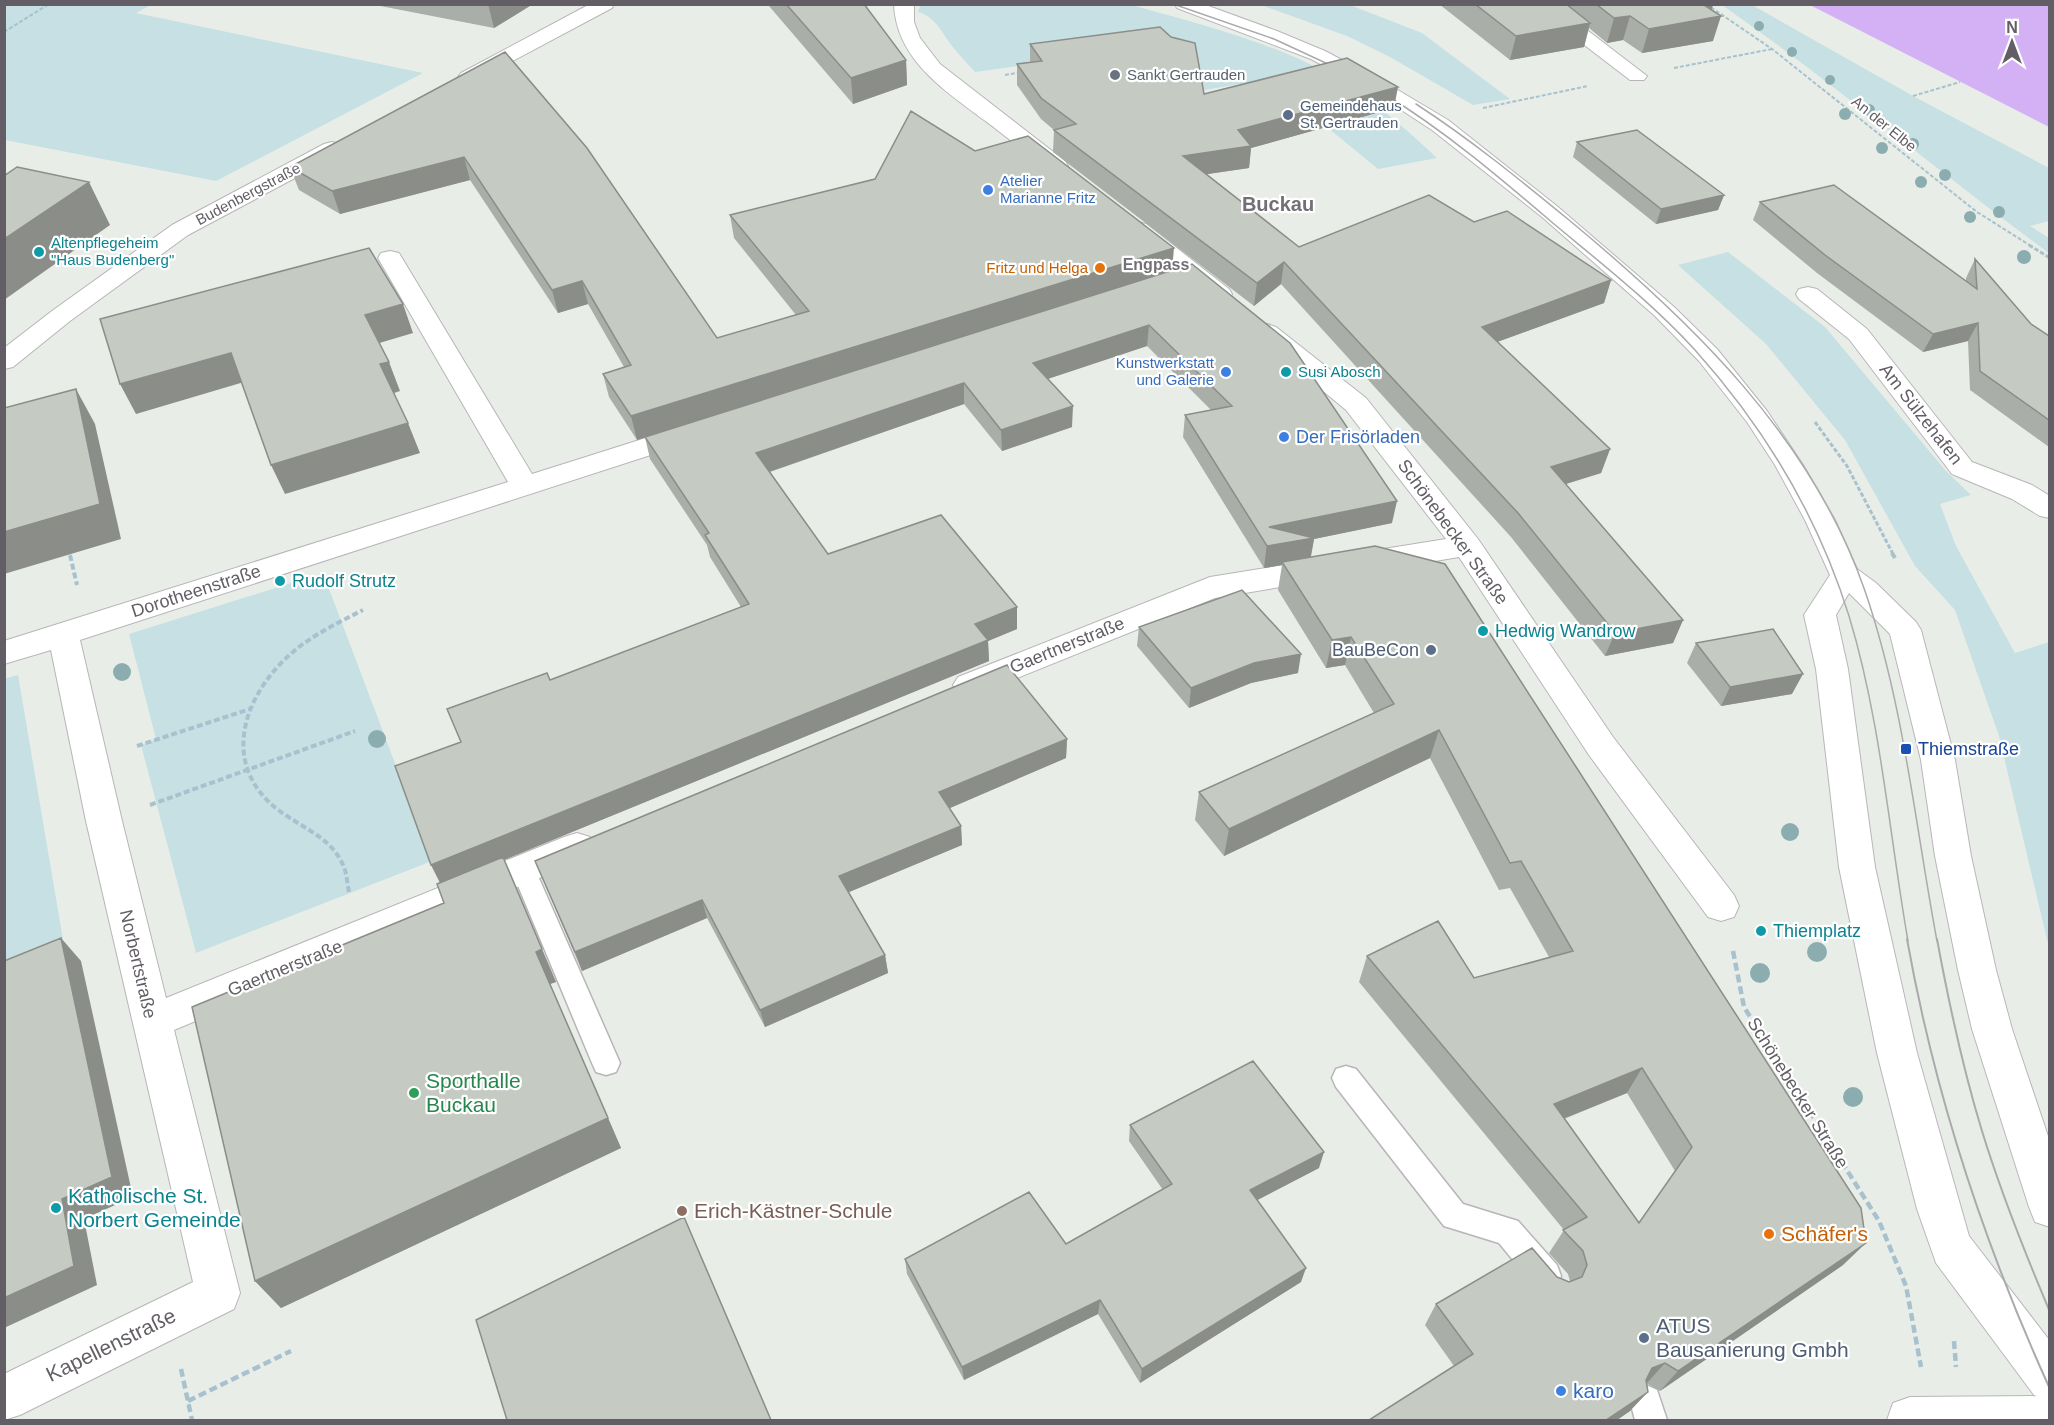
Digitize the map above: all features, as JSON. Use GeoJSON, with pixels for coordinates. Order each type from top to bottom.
{"type":"FeatureCollection","features":[{"type":"Feature","properties":{"kind":"street"},"geometry":{"type":"LineString","coordinates":[[448,88],[605,4]]}},
{"type":"Feature","properties":{"kind":"street"},"geometry":{"type":"LineString","coordinates":[[904,4],[905,25],[911,40],[946,82],[1073,178]]}},
{"type":"Feature","properties":{"kind":"street"},"geometry":{"type":"LineString","coordinates":[[1184,4],[1298,46],[1384,90],[1440,125],[1558,219],[1664,311],[1708,355],[1734,386],[1789,465],[1820,520],[1845,574],[1865,590],[1905,630],[1938,760],[1953,856],[1977,970],[1992,1029],[2049,1207]]}},
{"type":"Feature","properties":{"kind":"street"},"geometry":{"type":"LineString","coordinates":[[1540,4],[1637,76]]}},
{"type":"Feature","properties":{"kind":"street","name":"Budenbergstraße"},"geometry":{"type":"LineString","coordinates":[[4,361],[61,316],[180,230],[355,137]]}},
{"type":"Feature","properties":{"kind":"street","name":"Schönebecker Straße"},"geometry":{"type":"LineString","coordinates":[[1120,215],[1182,277],[1244,313],[1356,404],[1467,546],[1601,746],[1721,906]]}},
{"type":"Feature","properties":{"kind":"street"},"geometry":{"type":"LineString","coordinates":[[390,258],[525,486]]}},
{"type":"Feature","properties":{"kind":"street","name":"Am Sülzehafen"},"geometry":{"type":"LineString","coordinates":[[1808,294],[1858,334],[1962,468],[2022,492],[2049,509]]}},
{"type":"Feature","properties":{"kind":"street","name":"Dorotheenstraße"},"geometry":{"type":"LineString","coordinates":[[4,653],[715,425]]}},
{"type":"Feature","properties":{"kind":"street","name":"Gaertnerstraße"},"geometry":{"type":"LineString","coordinates":[[938,698],[1210,588],[1467,546]]}},
{"type":"Feature","properties":{"kind":"street"},"geometry":{"type":"LineString","coordinates":[[1845,574],[1820,615],[1832,669],[1857,867],[1878,969],[1914,1119],[1951,1248],[2049,1379]]}},
{"type":"Feature","properties":{"kind":"street","name":"Norbertstraße"},"geometry":{"type":"LineString","coordinates":[[63,634],[104,821],[218,1293]]}},
{"type":"Feature","properties":{"kind":"street","name":"Gaertnerstraße"},"geometry":{"type":"LineString","coordinates":[[152,1022],[610,833]]}},
{"type":"Feature","properties":{"kind":"street","name":"Kapellenstraße"},"geometry":{"type":"LineString","coordinates":[[4,1399],[218,1293]]}},
{"type":"Feature","properties":{"kind":"street"},"geometry":{"type":"LineString","coordinates":[[1910,1420],[2049,1419]]}},
{"type":"Feature","properties":{"kind":"lane"},"geometry":{"type":"LineString","coordinates":[[523,869],[606,1063]]}},
{"type":"Feature","properties":{"kind":"lane"},"geometry":{"type":"LineString","coordinates":[[1346,1078],[1454,1216],[1508,1231],[1555,1286]]}},
{"type":"Feature","properties":{"kind":"path"},"geometry":{"type":"LineString","coordinates":[[4,32],[49,4]]}},
{"type":"Feature","properties":{"kind":"path","name":"An der Elbe"},"geometry":{"type":"LineString","coordinates":[[1706,4],[1772,49],[1977,212],[2049,258]]}},
{"type":"Feature","properties":{"kind":"path"},"geometry":{"type":"LineString","coordinates":[[1704,62],[1772,49]]}},
{"type":"Feature","properties":{"kind":"path"},"geometry":{"type":"LineString","coordinates":[[1005,75],[1027,71]]}},
{"type":"Feature","properties":{"kind":"path"},"geometry":{"type":"LineString","coordinates":[[1479,108],[1637,76]]}},
{"type":"Feature","properties":{"kind":"path"},"geometry":{"type":"LineString","coordinates":[[1913,96],[1960,82]]}},
{"type":"Feature","properties":{"kind":"path"},"geometry":{"type":"LineString","coordinates":[[354,940],[350,893],[342,864],[334,850],[269,803],[245,771],[242,738],[250,709],[269,678],[294,652],[327,629],[363,610]]}},
{"type":"Feature","properties":{"kind":"path"},"geometry":{"type":"LineString","coordinates":[[91,761],[250,709]]}},
{"type":"Feature","properties":{"kind":"path"},"geometry":{"type":"LineString","coordinates":[[104,821],[355,731]]}},
{"type":"Feature","properties":{"kind":"path","name":"Schönebecker Straße"},"geometry":{"type":"LineString","coordinates":[[1721,906],[1735,959],[1744,1007],[1879,1221],[1891,1245],[1909,1296],[1916,1351]]}},
{"type":"Feature","properties":{"kind":"path"},"geometry":{"type":"LineString","coordinates":[[188,1401],[291,1351]]}},
{"type":"Feature","properties":{"kind":"shaded area"},"geometry":{"type":"Polygon","coordinates":[[[921,4],[1128,4],[1215,28],[1278,50],[1337,79],[1389,116],[1437,158],[1378,169],[1328,128],[1353,120],[1308,88],[1259,100],[1239,84],[1193,92],[1156,47],[975,72],[938,26],[930,18],[918,12],[921,4]]]}},
{"type":"Feature","properties":{"kind":"shaded area"},"geometry":{"type":"Polygon","coordinates":[[[4,5],[151,5],[136,13],[423,73],[216,181],[5,140],[4,5]]]}},
{"type":"Feature","properties":{"kind":"shaded area"},"geometry":{"type":"Polygon","coordinates":[[[1261,5],[1350,5],[1422,33],[1510,99],[1473,105],[1390,57],[1347,36],[1261,5]]]}},
{"type":"Feature","properties":{"kind":"shaded area"},"geometry":{"type":"Polygon","coordinates":[[[1722,5],[1752,5],[1913,96],[2049,168],[2049,221],[2030,226],[2049,238],[2049,253],[1805,65],[1722,5]]]}},
{"type":"Feature","properties":{"kind":"shaded area"},"geometry":{"type":"Polygon","coordinates":[[[1810,5],[2049,5],[2049,127],[1810,5]]]}},
{"type":"Feature","properties":{"kind":"shaded area"},"geometry":{"type":"Polygon","coordinates":[[[1728,252],[1825,327],[1946,471],[1971,495],[1940,504],[1956,546],[2015,653],[2049,642],[2049,948],[1999,736],[1955,610],[1915,566],[1845,440],[1766,344],[1678,265],[1728,252]]]}},
{"type":"Feature","properties":{"kind":"shaded area"},"geometry":{"type":"Polygon","coordinates":[[[323,573],[432,861],[196,953],[141,745],[156,739],[129,634],[323,573]]]}},
{"type":"Feature","properties":{"kind":"shaded area"},"geometry":{"type":"Polygon","coordinates":[[[18,675],[67,963],[5,989],[4,679],[18,675]]]}},
{"type":"Feature","properties":{"kind":"building"},"geometry":{"type":"Polygon","coordinates":[[[786,4],[864,4],[906,60],[851,78],[786,4]]]}},
{"type":"Feature","properties":{"kind":"building"},"geometry":{"type":"Polygon","coordinates":[[[1475,4],[1566,4],[1590,23],[1516,36],[1475,4]]]}},
{"type":"Feature","properties":{"kind":"building"},"geometry":{"type":"Polygon","coordinates":[[[1596,4],[1707,4],[1704,5],[1721,16],[1649,29],[1630,16],[1614,18],[1596,4]]]}},
{"type":"Feature","properties":{"kind":"building"},"geometry":{"type":"Polygon","coordinates":[[[1160,27],[1171,37],[1195,43],[1204,94],[1347,58],[1398,87],[1238,130],[1251,146],[1183,156],[1299,247],[1429,195],[1474,222],[1507,211],[1611,280],[1482,327],[1610,449],[1551,467],[1683,620],[1615,633],[1518,513],[1284,262],[1257,283],[1054,130],[1076,124],[1041,98],[1017,64],[1042,61],[1030,44],[1160,27]]]}},
{"type":"Feature","properties":{"kind":"building"},"geometry":{"type":"Polygon","coordinates":[[[505,52],[587,148],[717,338],[809,311],[730,215],[875,179],[911,111],[975,151],[1028,136],[1174,248],[631,416],[603,374],[631,365],[582,281],[552,290],[464,157],[332,191],[290,167],[505,52]]]}},
{"type":"Feature","properties":{"kind":"building"},"geometry":{"type":"Polygon","coordinates":[[[1637,130],[1724,195],[1661,209],[1577,142],[1637,130]]]}},
{"type":"Feature","properties":{"kind":"building"},"geometry":{"type":"Polygon","coordinates":[[[17,167],[89,182],[4,239],[4,176],[17,167]]]}},
{"type":"Feature","properties":{"kind":"building"},"geometry":{"type":"Polygon","coordinates":[[[1834,185],[1977,289],[1975,259],[2031,324],[2049,336],[2049,420],[1980,371],[1978,323],[1933,334],[1825,255],[1760,202],[1834,185]]]}},
{"type":"Feature","properties":{"kind":"building"},"geometry":{"type":"Polygon","coordinates":[[[369,248],[403,304],[365,315],[389,362],[380,364],[408,423],[271,465],[231,353],[120,384],[100,319],[369,248]]]}},
{"type":"Feature","properties":{"kind":"building"},"geometry":{"type":"Polygon","coordinates":[[[1192,264],[1290,343],[1397,501],[1269,527],[1314,538],[1267,546],[1185,415],[1232,406],[1149,325],[1033,363],[1073,406],[1001,430],[964,383],[756,453],[828,554],[941,515],[1017,607],[975,624],[988,640],[431,865],[395,766],[461,742],[447,709],[547,673],[550,680],[749,604],[705,535],[709,533],[645,437],[1192,264]]]}},
{"type":"Feature","properties":{"kind":"building"},"geometry":{"type":"Polygon","coordinates":[[[76,389],[100,504],[4,532],[4,408],[76,389]]]}},
{"type":"Feature","properties":{"kind":"building"},"geometry":{"type":"Polygon","coordinates":[[[1375,546],[1445,564],[1861,1208],[1866,1243],[1678,1371],[1665,1363],[1652,1368],[1646,1380],[1648,1392],[1606,1420],[1369,1420],[1473,1354],[1436,1304],[1532,1248],[1557,1277],[1569,1282],[1582,1277],[1587,1265],[1583,1251],[1563,1230],[1587,1217],[1367,956],[1438,921],[1474,978],[1573,951],[1521,861],[1510,863],[1439,730],[1229,829],[1199,792],[1394,704],[1351,637],[1332,640],[1282,562],[1375,546]],[[1642,1068],[1554,1104],[1639,1223],[1692,1147],[1642,1068]]]}},
{"type":"Feature","properties":{"kind":"building"},"geometry":{"type":"Polygon","coordinates":[[[1242,590],[1301,654],[1254,663],[1191,688],[1139,627],[1242,590]]]}},
{"type":"Feature","properties":{"kind":"building"},"geometry":{"type":"Polygon","coordinates":[[[1773,629],[1803,674],[1730,687],[1696,643],[1773,629]]]}},
{"type":"Feature","properties":{"kind":"building"},"geometry":{"type":"Polygon","coordinates":[[[1007,665],[1067,739],[939,792],[961,826],[839,876],[885,955],[760,1010],[702,900],[575,952],[535,861],[1007,665]]]}},
{"type":"Feature","properties":{"kind":"building","name":"Sporthalle Buckau"},"geometry":{"type":"Polygon","coordinates":[[[503,857],[542,949],[536,952],[608,1118],[255,1281],[192,1007],[444,903],[437,884],[503,857]]]}},
{"type":"Feature","properties":{"kind":"building"},"geometry":{"type":"Polygon","coordinates":[[[61,938],[112,1177],[62,1199],[74,1266],[4,1298],[4,961],[61,938]]]}},
{"type":"Feature","properties":{"kind":"building"},"geometry":{"type":"Polygon","coordinates":[[[1253,1061],[1324,1152],[1250,1190],[1306,1268],[1142,1369],[1100,1300],[962,1367],[905,1259],[1029,1192],[1066,1244],[1172,1184],[1130,1125],[1253,1061]]]}},
{"type":"Feature","properties":{"kind":"building"},"geometry":{"type":"Polygon","coordinates":[[[684,1217],[771,1420],[507,1420],[476,1320],[684,1217]]]}},
{"type":"Feature","properties":{"kind":"tram line"},"geometry":{"type":"LineString","coordinates":[[1173,4],[1274,39],[1343,71]]}},
{"type":"Feature","properties":{"kind":"tram line"},"geometry":{"type":"LineString","coordinates":[[1383,93],[1471,155],[1662,316],[1720,379],[1744,410],[1786,474],[1822,543],[1849,616],[1860,656],[1877,736],[1908,941]]}},
{"type":"Feature","properties":{"kind":"tram line"},"geometry":{"type":"LineString","coordinates":[[1416,104],[1475,145],[1532,189],[1659,299],[1743,386],[1780,433],[1814,482],[1842,535],[1865,591],[1890,677],[1937,941]]}},
{"type":"Feature","properties":{"kind":"tram line"},"geometry":{"type":"LineString","coordinates":[[1907,939],[1932,1055],[1964,1168],[2004,1280],[2050,1389]]}},
{"type":"Feature","properties":{"kind":"tram line"},"geometry":{"type":"LineString","coordinates":[[1937,939],[1957,1036],[1982,1131],[2014,1223],[2050,1312]]}},
{"type":"Feature","properties":{"kind":"place","name":"Sankt Gertrauden"},"geometry":{"type":"Point","coordinates":[1115,75]}},
{"type":"Feature","properties":{"kind":"place","name":"Gemeindehaus St. Gertrauden"},"geometry":{"type":"Point","coordinates":[1288,115]}},
{"type":"Feature","properties":{"kind":"place","name":"Atelier Marianne Fritz"},"geometry":{"type":"Point","coordinates":[988,190]}},
{"type":"Feature","properties":{"kind":"place","name":"Altenpflegeheim \"Haus Budenberg\""},"geometry":{"type":"Point","coordinates":[39,252]}},
{"type":"Feature","properties":{"kind":"place","name":"Fritz und Helga"},"geometry":{"type":"Point","coordinates":[1100,268]}},
{"type":"Feature","properties":{"kind":"place","name":"Kunstwerkstatt und Galerie"},"geometry":{"type":"Point","coordinates":[1226,372]}},
{"type":"Feature","properties":{"kind":"place","name":"Susi Abosch"},"geometry":{"type":"Point","coordinates":[1286,372]}},
{"type":"Feature","properties":{"kind":"place","name":"Der Frisörladen"},"geometry":{"type":"Point","coordinates":[1284,437]}},
{"type":"Feature","properties":{"kind":"place","name":"Rudolf Strutz"},"geometry":{"type":"Point","coordinates":[280,581]}},
{"type":"Feature","properties":{"kind":"place","name":"Hedwig Wandrow"},"geometry":{"type":"Point","coordinates":[1483,631]}},
{"type":"Feature","properties":{"kind":"place","name":"BauBeCon"},"geometry":{"type":"Point","coordinates":[1431,650]}},
{"type":"Feature","properties":{"kind":"place","name":"Thiemstraße"},"geometry":{"type":"Point","coordinates":[1906,749]}},
{"type":"Feature","properties":{"kind":"place","name":"Thiemplatz"},"geometry":{"type":"Point","coordinates":[1761,931]}},
{"type":"Feature","properties":{"kind":"place","name":"Sporthalle Buckau"},"geometry":{"type":"Point","coordinates":[414,1093]}},
{"type":"Feature","properties":{"kind":"place","name":"Katholische St. Norbert Gemeinde"},"geometry":{"type":"Point","coordinates":[56,1208]}},
{"type":"Feature","properties":{"kind":"place","name":"Erich-Kästner-Schule"},"geometry":{"type":"Point","coordinates":[682,1211]}},
{"type":"Feature","properties":{"kind":"place","name":"Schäfer's"},"geometry":{"type":"Point","coordinates":[1769,1234]}},
{"type":"Feature","properties":{"kind":"place","name":"ATUS Bausanierung Gmbh"},"geometry":{"type":"Point","coordinates":[1644,1338]}},
{"type":"Feature","properties":{"kind":"place","name":"karo"},"geometry":{"type":"Point","coordinates":[1561,1391]}},
{"type":"Feature","properties":{"kind":"district","name":"Buckau"},"geometry":{"type":"Point","coordinates":[1278,204]}},
{"type":"Feature","properties":{"kind":"district","name":"Engpass"},"geometry":{"type":"Point","coordinates":[1156,264]}}]}
